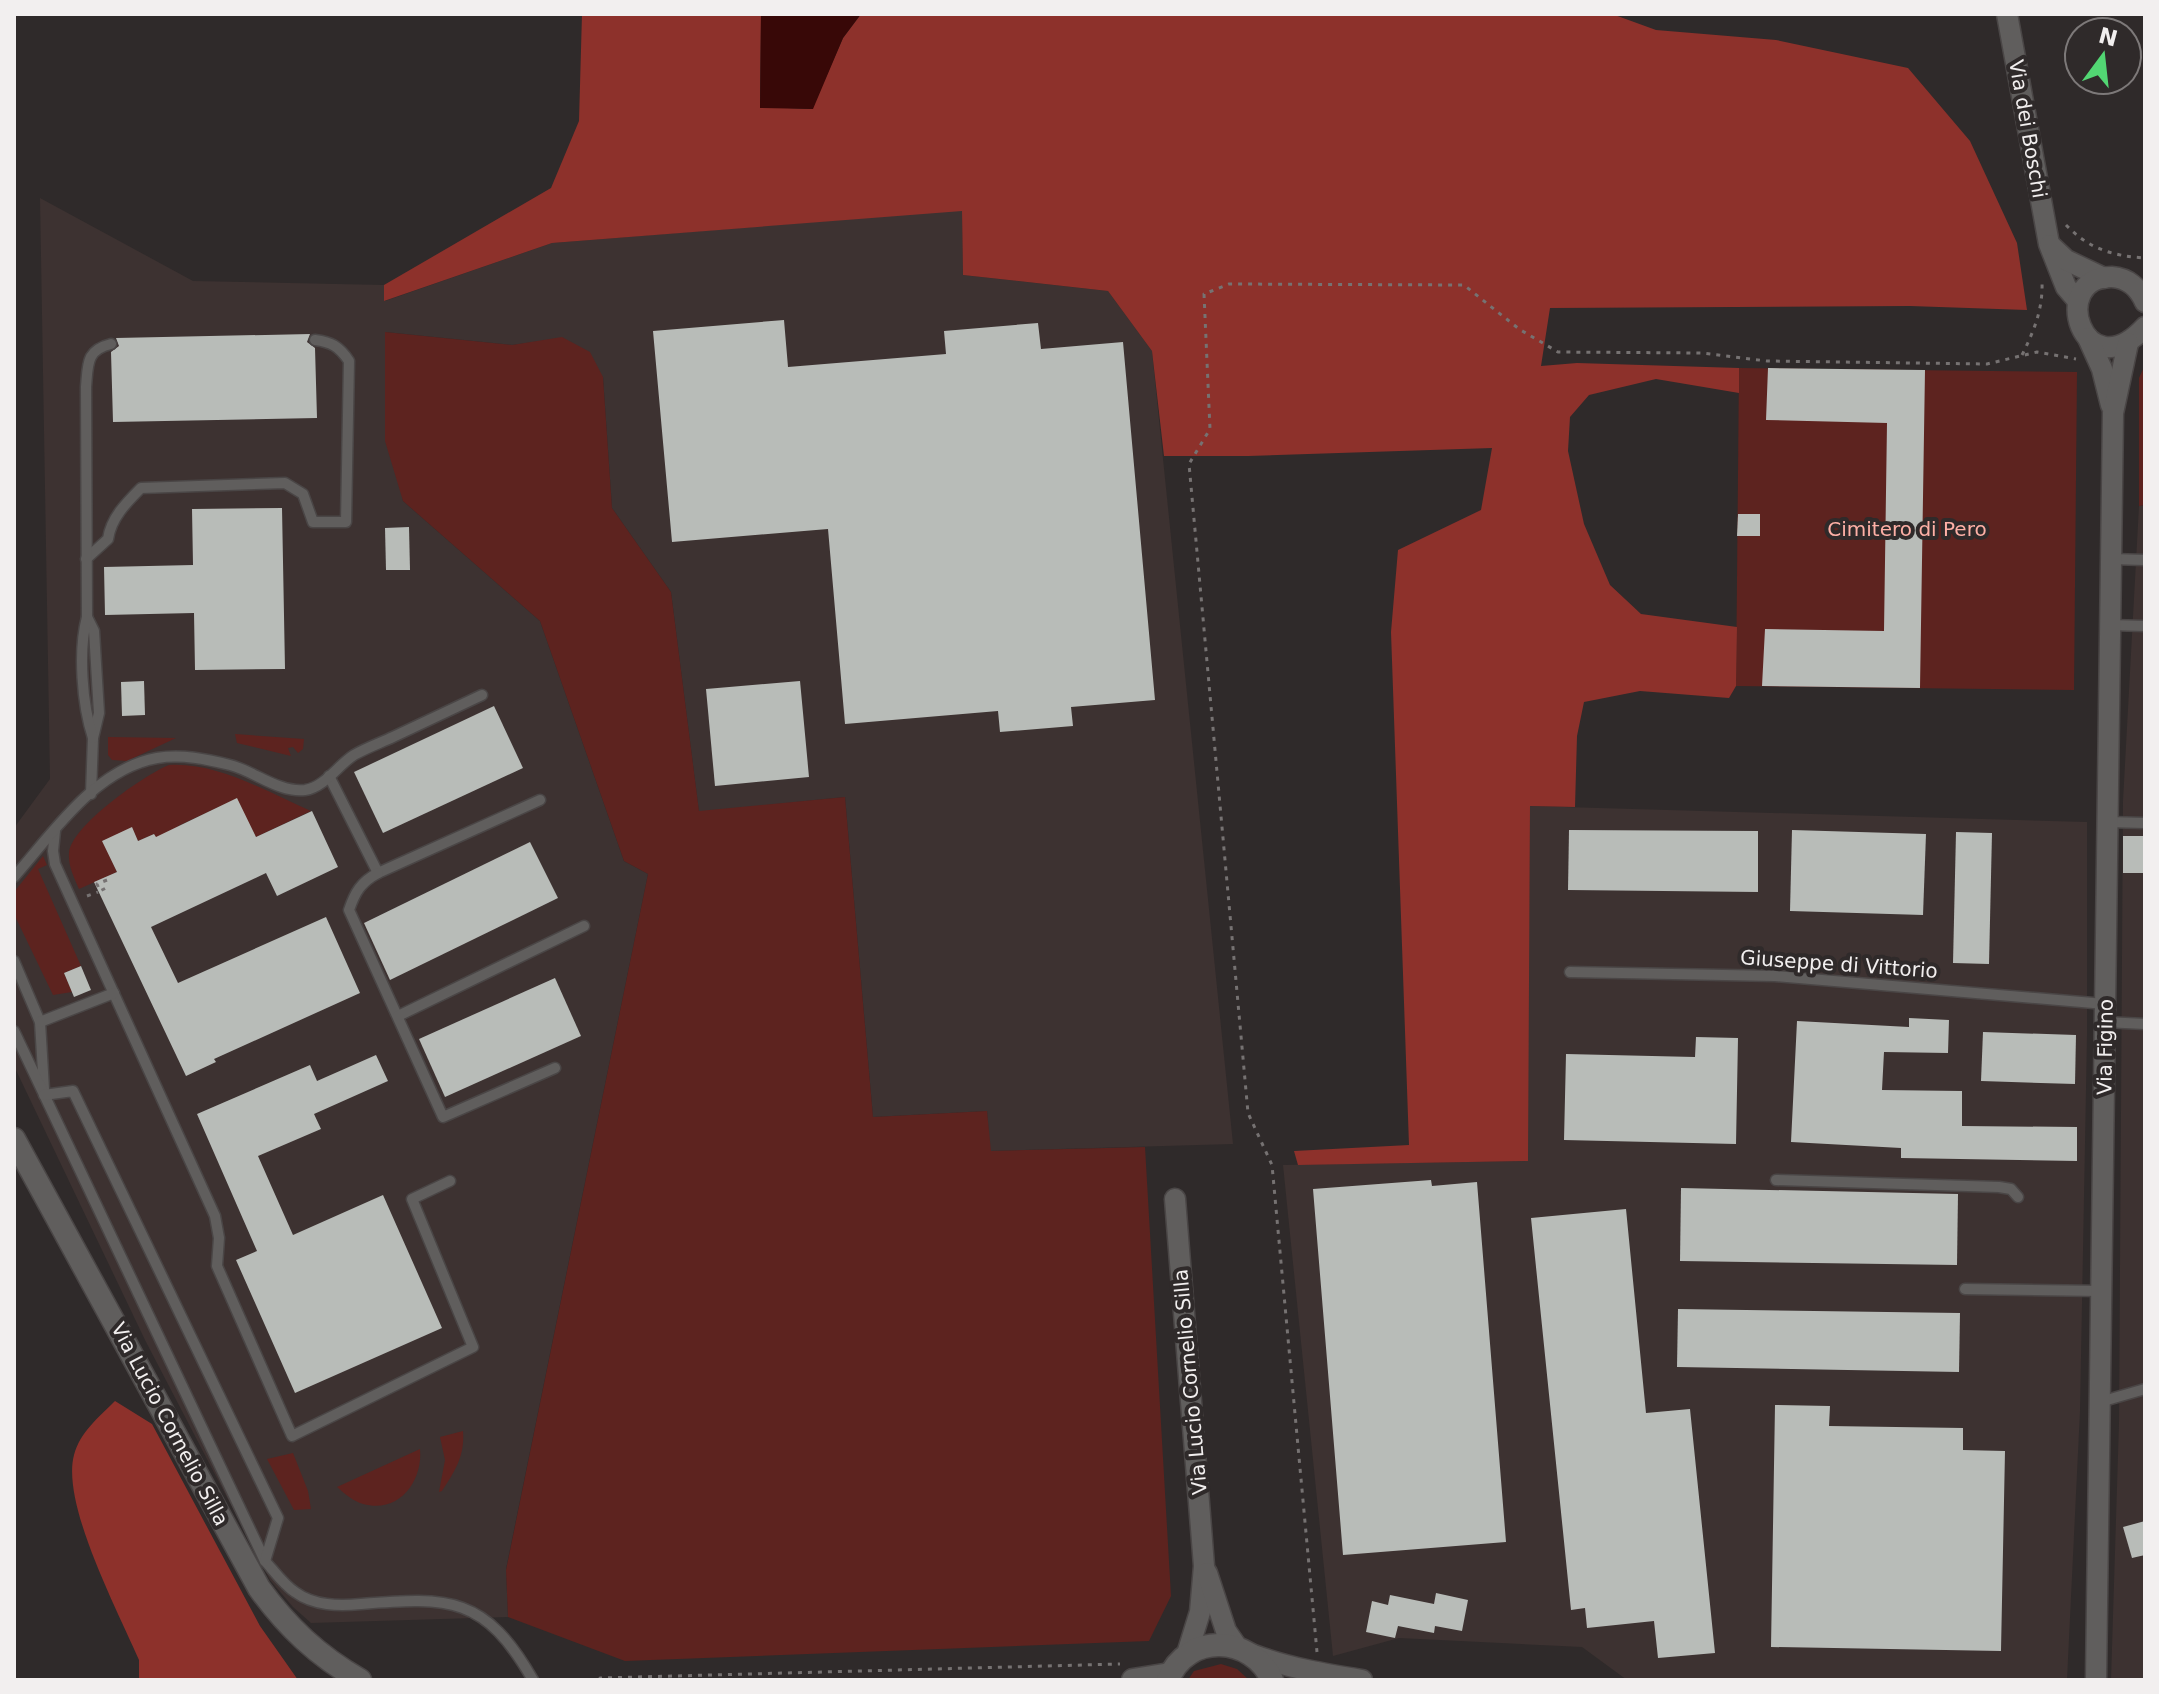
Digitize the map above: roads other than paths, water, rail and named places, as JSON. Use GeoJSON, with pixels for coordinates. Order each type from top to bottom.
{"type":"FeatureCollection","features":[{"type":"Feature","properties":{"kind":"street","name":"Via dei Boschi"},"geometry":{"type":"LineString","coordinates":[[2007,14],[2049,244],[2066,287],[2078,301],[2077,321],[2088,338]]}},
{"type":"Feature","properties":{"kind":"street"},"geometry":{"type":"LineString","coordinates":[[2049,244],[2066,260],[2104,278],[2138,284],[2145,302]]}},
{"type":"Feature","properties":{"kind":"street"},"geometry":{"type":"LineString","coordinates":[[2078,301],[2087,287],[2104,278]]}},
{"type":"Feature","properties":{"kind":"street"},"geometry":{"type":"LineString","coordinates":[[2088,338],[2107,347],[2140,331]]}},
{"type":"Feature","properties":{"kind":"street","name":"Via Figino"},"geometry":{"type":"LineString","coordinates":[[2113,413],[2140,331]]}},
{"type":"Feature","properties":{"kind":"street","name":"Via Figino"},"geometry":{"type":"LineString","coordinates":[[2088,338],[2102,369],[2113,413],[2096,1680]]}},
{"type":"Feature","properties":{"kind":"street","name":"Via Lucio Cornelio Silla"},"geometry":{"type":"LineString","coordinates":[[14,1139],[259,1588],[279,1616],[303,1641],[336,1667],[360,1680]]}},
{"type":"Feature","properties":{"kind":"street","name":"Via Lucio Cornelio Silla"},"geometry":{"type":"LineString","coordinates":[[1132,1672],[1169,1677],[1187,1654],[1200,1612],[1204,1566],[1175,1199]]}},
{"type":"Feature","properties":{"kind":"street","name":"Via Lucio Cornelio Silla"},"geometry":{"type":"LineString","coordinates":[[1204,1566],[1226,1631],[1272,1680]]}},
{"type":"Feature","properties":{"kind":"street"},"geometry":{"type":"LineString","coordinates":[[1187,1654],[1211,1645],[1245,1651],[1279,1665],[1362,1680]]}},
{"type":"Feature","properties":{"kind":"lane"},"geometry":{"type":"LineString","coordinates":[[86,559],[108,539],[110,526],[126,502],[141,488],[285,483],[303,494],[313,522],[346,522],[349,361],[341,349],[329,341],[315,340]]}},
{"type":"Feature","properties":{"kind":"lane"},"geometry":{"type":"LineString","coordinates":[[91,794],[93,738],[84,696],[83,633],[87,617],[88,367],[91,355],[98,347],[111,344]]}},
{"type":"Feature","properties":{"kind":"lane"},"geometry":{"type":"LineString","coordinates":[[2111,559],[2145,560]]}},
{"type":"Feature","properties":{"kind":"lane"},"geometry":{"type":"LineString","coordinates":[[2110,625],[2145,626]]}},
{"type":"Feature","properties":{"kind":"lane"},"geometry":{"type":"LineString","coordinates":[[14,877],[102,783],[134,766],[155,758],[201,759],[234,766],[285,788],[305,790],[318,785],[353,755],[482,695]]}},
{"type":"Feature","properties":{"kind":"lane"},"geometry":{"type":"LineString","coordinates":[[329,776],[378,873]]}},
{"type":"Feature","properties":{"kind":"lane"},"geometry":{"type":"LineString","coordinates":[[540,800],[365,880],[357,889],[349,910],[443,1117],[555,1068]]}},
{"type":"Feature","properties":{"kind":"lane"},"geometry":{"type":"LineString","coordinates":[[2108,822],[2145,823]]}},
{"type":"Feature","properties":{"kind":"lane"},"geometry":{"type":"LineString","coordinates":[[55,831],[55,864],[215,1216],[219,1238],[217,1266],[292,1436],[473,1347],[412,1199],[450,1181]]}},
{"type":"Feature","properties":{"kind":"lane"},"geometry":{"type":"LineString","coordinates":[[398,1016],[584,926]]}},
{"type":"Feature","properties":{"kind":"lane"},"geometry":{"type":"LineString","coordinates":[[14,961],[40,1022],[44,1095],[73,1091],[278,1518],[265,1561]]}},
{"type":"Feature","properties":{"kind":"lane","name":"Giuseppe di Vittorio"},"geometry":{"type":"LineString","coordinates":[[1570,972],[1775,976],[2105,1013],[2145,1024]]}},
{"type":"Feature","properties":{"kind":"lane"},"geometry":{"type":"LineString","coordinates":[[40,1022],[114,993]]}},
{"type":"Feature","properties":{"kind":"lane","name":"Via Lucio Cornelio Silla"},"geometry":{"type":"LineString","coordinates":[[14,1031],[265,1561],[295,1593],[320,1603],[342,1605],[426,1600],[460,1606],[475,1613],[500,1635],[533,1680]]}},
{"type":"Feature","properties":{"kind":"lane"},"geometry":{"type":"LineString","coordinates":[[1776,1180],[1999,1187],[2011,1189],[2018,1197]]}},
{"type":"Feature","properties":{"kind":"lane"},"geometry":{"type":"LineString","coordinates":[[1965,1289],[2101,1291]]}},
{"type":"Feature","properties":{"kind":"lane"},"geometry":{"type":"LineString","coordinates":[[2100,1402],[2145,1389]]}},
{"type":"Feature","properties":{"kind":"park label","name":"Cimitero di Pero"},"geometry":{"type":"Point","coordinates":[1907,529]}}]}
